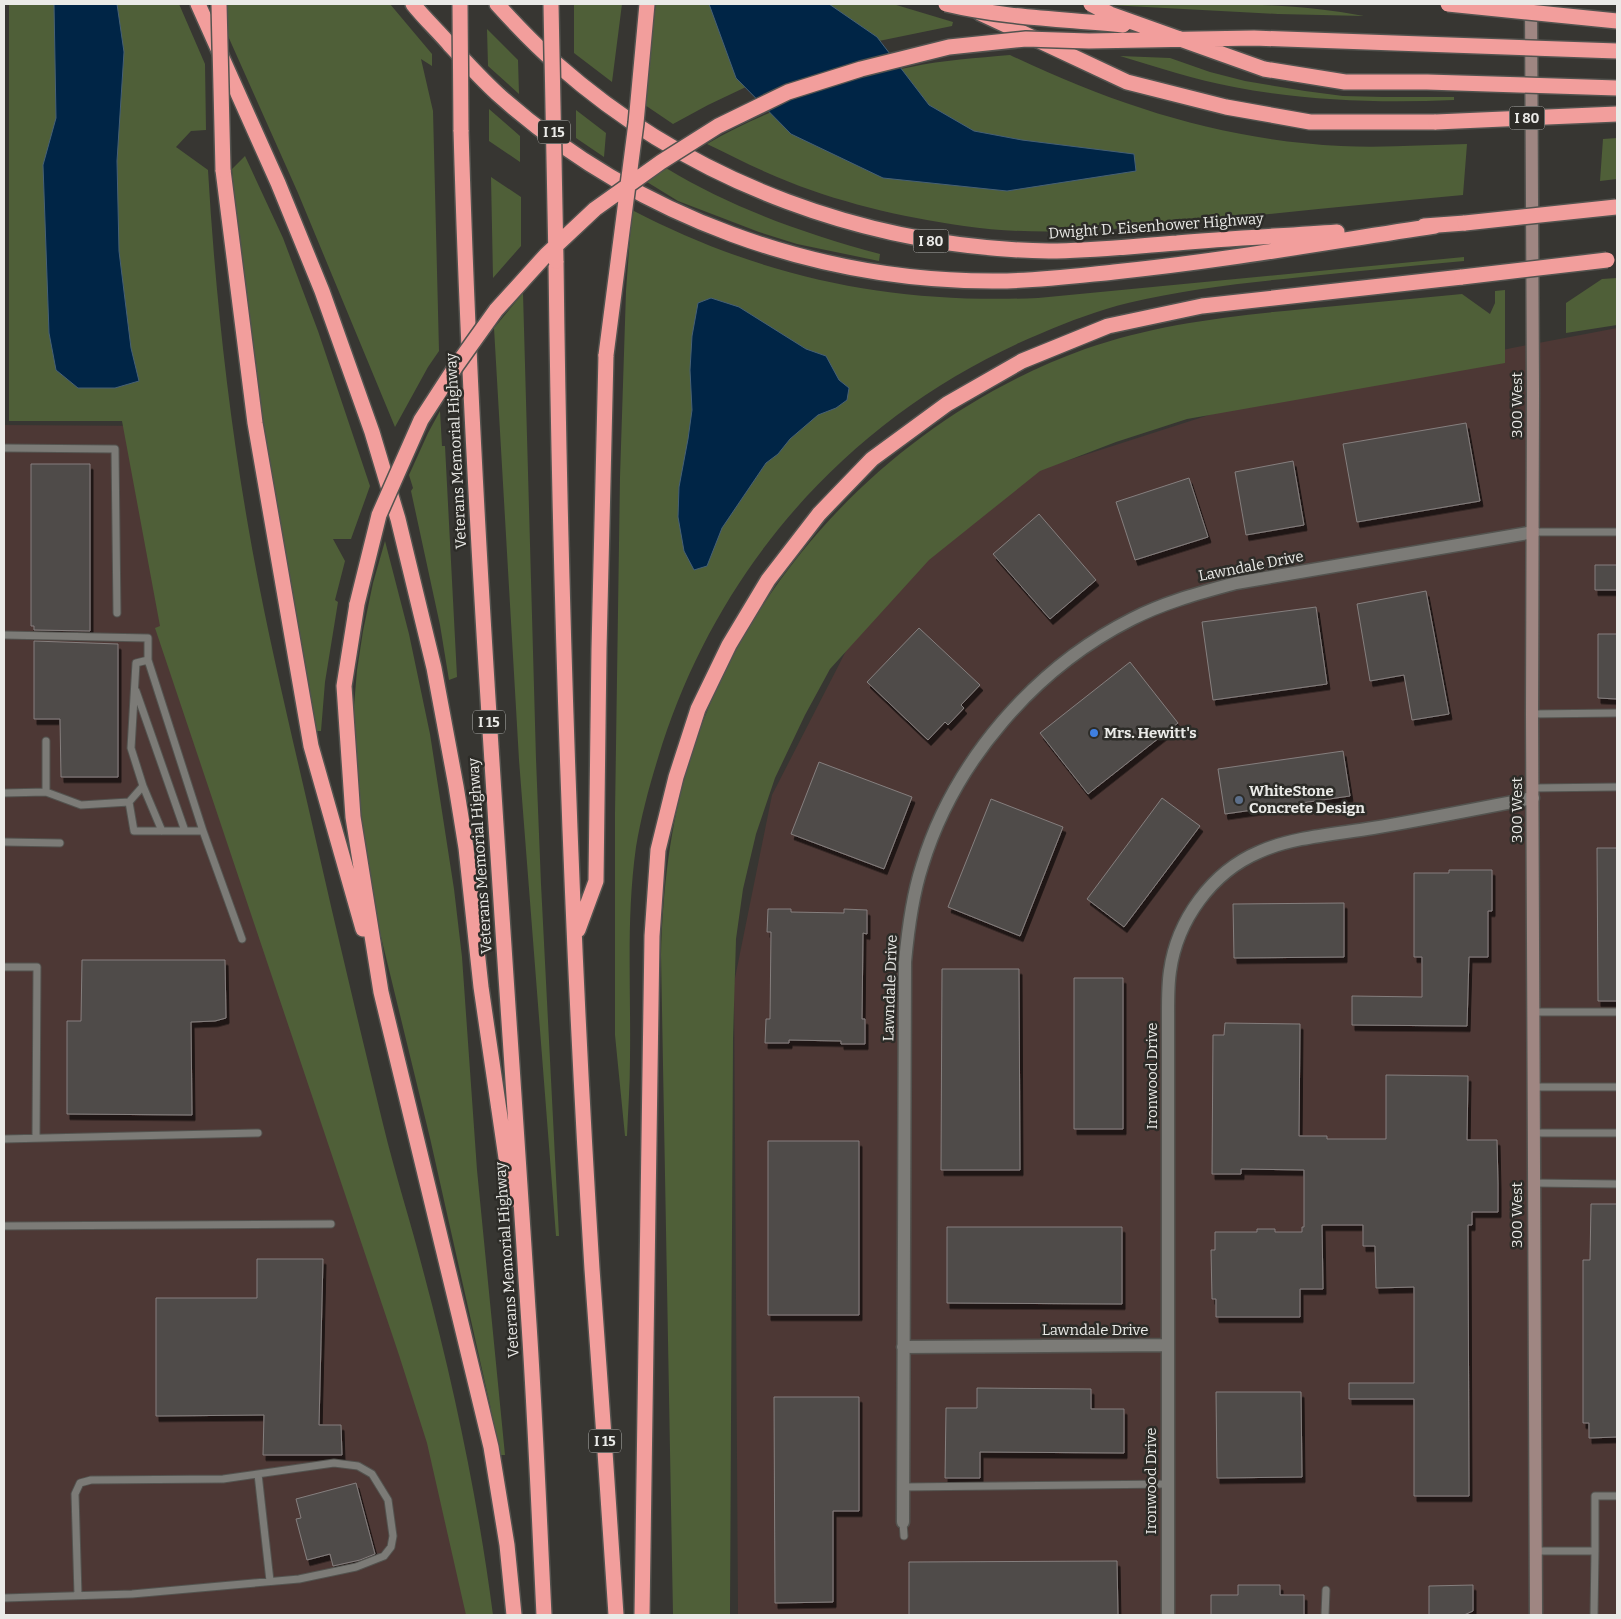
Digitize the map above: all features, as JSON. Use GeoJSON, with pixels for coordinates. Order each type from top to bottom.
{"type":"FeatureCollection","features":[{"type":"Feature","properties":{"kind":"highway"},"geometry":{"type":"LineString","coordinates":[[198,4],[278,182],[343,347],[375,441],[398,520],[420,607],[438,688],[458,795],[481,987],[529,1314]]}},
{"type":"Feature","properties":{"kind":"highway"},"geometry":{"type":"LineString","coordinates":[[220,4],[223,170],[255,423],[311,746],[381,992],[491,1447],[507,1545],[514,1615]]}},
{"type":"Feature","properties":{"kind":"highway"},"geometry":{"type":"LineString","coordinates":[[413,4],[475,72],[500,96],[543,132],[595,167],[647,198],[703,224],[762,246],[825,262],[878,273],[938,279],[1030,280],[1181,265],[1435,226]]}},
{"type":"Feature","properties":{"kind":"highway","name":"Veterans Memorial Highway"},"geometry":{"type":"LineString","coordinates":[[460,4],[461,130],[471,425],[529,1314],[544,1615]]}},
{"type":"Feature","properties":{"kind":"highway","name":"Dwight D. Eisenhower Highway"},"geometry":{"type":"LineString","coordinates":[[497,4],[559,66],[620,113],[664,142],[729,178],[812,211],[871,228],[959,245],[1050,251],[1113,249],[1186,242],[1435,226],[1617,207]]}},
{"type":"Feature","properties":{"kind":"highway","name":"I 15"},"geometry":{"type":"LineString","coordinates":[[551,4],[561,528],[575,938],[592,1258],[616,1615]]}},
{"type":"Feature","properties":{"kind":"highway"},"geometry":{"type":"LineString","coordinates":[[575,938],[596,881],[598,649],[606,354],[636,123],[647,4]]}},
{"type":"Feature","properties":{"kind":"highway"},"geometry":{"type":"LineString","coordinates":[[946,4],[1018,16],[1254,38]]}},
{"type":"Feature","properties":{"kind":"highway","name":"I 80"},"geometry":{"type":"LineString","coordinates":[[960,4],[1059,48],[1127,82],[1226,107],[1310,122],[1436,122],[1617,114]]}},
{"type":"Feature","properties":{"kind":"highway"},"geometry":{"type":"LineString","coordinates":[[1090,4],[1110,14],[1264,69],[1336,80],[1617,88]]}},
{"type":"Feature","properties":{"kind":"highway"},"geometry":{"type":"LineString","coordinates":[[1448,4],[1617,21]]}},
{"type":"Feature","properties":{"kind":"highway"},"geometry":{"type":"LineString","coordinates":[[381,992],[353,817],[344,686],[357,604],[379,515],[421,420],[456,366],[496,310],[546,255],[595,209],[661,162],[718,126],[788,92],[861,69],[949,47],[1026,39],[1089,41],[1254,38],[1617,51]]}},
{"type":"Feature","properties":{"kind":"highway"},"geometry":{"type":"LineString","coordinates":[[642,1615],[652,936],[658,850],[676,777],[698,709],[729,646],[768,580],[819,514],[872,459],[947,404],[1022,361],[1108,326],[1202,306],[1612,259]]}},
{"type":"Feature","properties":{"kind":"main road","name":"300 West"},"geometry":{"type":"LineString","coordinates":[[1530,4],[1534,532],[1532,714],[1536,1615]]}},
{"type":"Feature","properties":{"kind":"street","name":"Lawndale Drive"},"geometry":{"type":"LineString","coordinates":[[903,1522],[905,962],[908,928],[922,865],[940,819],[955,788],[986,741],[1024,699],[1056,669],[1092,642],[1151,610],[1190,596],[1236,584],[1534,532]]}},
{"type":"Feature","properties":{"kind":"street","name":"Ironwood Drive"},"geometry":{"type":"LineString","coordinates":[[1168,1615],[1168,1012],[1170,970],[1179,936],[1196,904],[1213,884],[1232,866],[1260,851],[1303,839],[1375,828],[1533,793]]}},
{"type":"Feature","properties":{"kind":"street","name":"Lawndale Drive"},"geometry":{"type":"LineString","coordinates":[[903,1347],[1168,1346]]}},
{"type":"Feature","properties":{"kind":"lane"},"geometry":{"type":"LineString","coordinates":[[4,448],[115,448],[117,614]]}},
{"type":"Feature","properties":{"kind":"lane"},"geometry":{"type":"LineString","coordinates":[[1534,532],[1617,532]]}},
{"type":"Feature","properties":{"kind":"lane"},"geometry":{"type":"LineString","coordinates":[[4,635],[148,638],[148,660],[202,831],[242,939]]}},
{"type":"Feature","properties":{"kind":"lane"},"geometry":{"type":"LineString","coordinates":[[148,660],[136,663],[131,748],[143,786],[162,831]]}},
{"type":"Feature","properties":{"kind":"lane"},"geometry":{"type":"LineString","coordinates":[[135,689],[185,831]]}},
{"type":"Feature","properties":{"kind":"lane"},"geometry":{"type":"LineString","coordinates":[[1532,714],[1617,713]]}},
{"type":"Feature","properties":{"kind":"lane"},"geometry":{"type":"LineString","coordinates":[[46,741],[46,792]]}},
{"type":"Feature","properties":{"kind":"lane"},"geometry":{"type":"LineString","coordinates":[[4,793],[46,792],[81,805],[129,802],[143,786]]}},
{"type":"Feature","properties":{"kind":"lane"},"geometry":{"type":"LineString","coordinates":[[1533,793],[1617,787]]}},
{"type":"Feature","properties":{"kind":"lane"},"geometry":{"type":"LineString","coordinates":[[129,802],[134,832],[202,831]]}},
{"type":"Feature","properties":{"kind":"lane"},"geometry":{"type":"LineString","coordinates":[[4,842],[60,843]]}},
{"type":"Feature","properties":{"kind":"lane"},"geometry":{"type":"LineString","coordinates":[[4,967],[37,967],[36,1138]]}},
{"type":"Feature","properties":{"kind":"lane"},"geometry":{"type":"LineString","coordinates":[[1533,1012],[1617,1012]]}},
{"type":"Feature","properties":{"kind":"lane"},"geometry":{"type":"LineString","coordinates":[[1534,1086],[1617,1087]]}},
{"type":"Feature","properties":{"kind":"lane"},"geometry":{"type":"LineString","coordinates":[[4,1139],[258,1133]]}},
{"type":"Feature","properties":{"kind":"lane"},"geometry":{"type":"LineString","coordinates":[[1533,1133],[1617,1133]]}},
{"type":"Feature","properties":{"kind":"lane"},"geometry":{"type":"LineString","coordinates":[[1534,1183],[1617,1184]]}},
{"type":"Feature","properties":{"kind":"lane"},"geometry":{"type":"LineString","coordinates":[[4,1226],[331,1224]]}},
{"type":"Feature","properties":{"kind":"lane"},"geometry":{"type":"LineString","coordinates":[[4,1598],[78,1596],[132,1594],[299,1579],[356,1567],[384,1556],[391,1547],[393,1536],[388,1500],[372,1474],[358,1466],[334,1463],[223,1479],[91,1480],[80,1483],[76,1494],[78,1596]]}},
{"type":"Feature","properties":{"kind":"lane"},"geometry":{"type":"LineString","coordinates":[[258,1474],[270,1581]]}},
{"type":"Feature","properties":{"kind":"lane"},"geometry":{"type":"LineString","coordinates":[[903,1487],[1168,1484]]}},
{"type":"Feature","properties":{"kind":"lane"},"geometry":{"type":"LineString","coordinates":[[1594,1615],[1595,1496],[1617,1496]]}},
{"type":"Feature","properties":{"kind":"lane"},"geometry":{"type":"LineString","coordinates":[[903,1522],[904,1536]]}},
{"type":"Feature","properties":{"kind":"lane"},"geometry":{"type":"LineString","coordinates":[[1536,1551],[1595,1551]]}},
{"type":"Feature","properties":{"kind":"lane"},"geometry":{"type":"LineString","coordinates":[[1325,1615],[1326,1590]]}},
{"type":"Feature","properties":{"kind":"shaded area"},"geometry":{"type":"Polygon","coordinates":[[[1617,328],[1617,1615],[738,1615],[734,983],[772,795],[882,581],[1038,470],[1237,406],[1512,348],[1617,328]]]}},
{"type":"Feature","properties":{"kind":"shaded area"},"geometry":{"type":"Polygon","coordinates":[[[4,425],[154,426],[443,1418],[472,1615],[4,1615],[4,425]]]}},
{"type":"Feature","properties":{"kind":"green space"},"geometry":{"type":"Polygon","coordinates":[[[9,4],[179,4],[205,64],[206,130],[191,131],[176,147],[208,170],[214,260],[229,396],[241,486],[262,600],[335,925],[388,1143],[435,1316],[455,1401],[480,1529],[493,1615],[466,1615],[427,1443],[155,628],[160,626],[122,421],[9,421],[9,4]]]}},
{"type":"Feature","properties":{"kind":"green space"},"geometry":{"type":"Polygon","coordinates":[[[228,4],[390,4],[432,54],[432,66],[421,59],[433,111],[439,351],[428,367],[395,427],[298,193],[228,36],[228,4]]]}},
{"type":"Feature","properties":{"kind":"green space"},"geometry":{"type":"Polygon","coordinates":[[[574,4],[622,4],[612,82],[574,53],[574,4]]]}},
{"type":"Feature","properties":{"kind":"green space"},"geometry":{"type":"Polygon","coordinates":[[[656,4],[893,4],[953,22],[952,26],[869,43],[748,86],[673,124],[642,103],[656,4]]]}},
{"type":"Feature","properties":{"kind":"green space"},"geometry":{"type":"Polygon","coordinates":[[[1106,4],[1268,5],[1300,7],[1364,16],[1278,14],[1106,4]]]}},
{"type":"Feature","properties":{"kind":"green space"},"geometry":{"type":"Polygon","coordinates":[[[487,29],[518,60],[519,94],[488,66],[487,29]]]}},
{"type":"Feature","properties":{"kind":"green space"},"geometry":{"type":"Polygon","coordinates":[[[1010,55],[1090,90],[1130,105],[1212,128],[1297,142],[1341,146],[1388,147],[1467,144],[1463,195],[1119,229],[995,230],[916,218],[845,201],[777,177],[707,144],[772,112],[876,76],[902,69],[960,59],[1010,55]]]}},
{"type":"Feature","properties":{"kind":"green space"},"geometry":{"type":"Polygon","coordinates":[[[1120,56],[1170,58],[1210,72],[1245,81],[1305,91],[1343,96],[1454,97],[1454,100],[1344,100],[1261,92],[1205,81],[1120,56]]]}},
{"type":"Feature","properties":{"kind":"green space"},"geometry":{"type":"Polygon","coordinates":[[[489,109],[520,136],[520,162],[489,141],[489,109]]]}},
{"type":"Feature","properties":{"kind":"green space"},"geometry":{"type":"Polygon","coordinates":[[[576,110],[606,133],[604,157],[576,138],[576,110]]]}},
{"type":"Feature","properties":{"kind":"green space"},"geometry":{"type":"Polygon","coordinates":[[[1617,138],[1617,179],[1600,181],[1603,139],[1617,138]]]}},
{"type":"Feature","properties":{"kind":"green space"},"geometry":{"type":"Polygon","coordinates":[[[245,156],[283,238],[318,331],[370,486],[351,539],[333,539],[345,561],[335,600],[338,602],[325,682],[321,731],[313,731],[288,606],[236,239],[232,169],[245,156]]]}},
{"type":"Feature","properties":{"kind":"green space"},"geometry":{"type":"Polygon","coordinates":[[[666,168],[743,208],[797,229],[880,254],[879,261],[797,244],[759,232],[678,201],[647,182],[666,168]]]}},
{"type":"Feature","properties":{"kind":"green space"},"geometry":{"type":"Polygon","coordinates":[[[491,177],[521,197],[521,246],[493,278],[491,177]]]}},
{"type":"Feature","properties":{"kind":"green space"},"geometry":{"type":"Polygon","coordinates":[[[632,210],[681,234],[779,269],[829,282],[879,291],[931,296],[983,299],[1038,298],[1464,257],[1464,261],[1215,287],[1149,298],[1085,316],[1042,333],[974,365],[911,405],[854,450],[802,502],[756,559],[716,621],[683,687],[651,780],[636,847],[631,900],[630,1078],[627,1136],[625,1136],[615,1035],[615,813],[620,477],[626,291],[632,210]]]}},
{"type":"Feature","properties":{"kind":"green space"},"geometry":{"type":"Polygon","coordinates":[[[1617,278],[1617,325],[1566,333],[1566,303],[1602,279],[1617,278]]]}},
{"type":"Feature","properties":{"kind":"green space"},"geometry":{"type":"Polygon","coordinates":[[[1505,290],[1505,363],[1187,419],[1116,442],[1040,471],[929,560],[830,669],[805,715],[775,778],[756,834],[743,889],[736,939],[733,1039],[730,1615],[673,1615],[661,955],[664,895],[672,835],[685,776],[694,747],[704,719],[733,657],[768,598],[809,544],[855,493],[907,448],[962,409],[1022,376],[1085,349],[1139,333],[1193,322],[1462,294],[1490,314],[1495,303],[1495,291],[1505,290]]]}},
{"type":"Feature","properties":{"kind":"green space"},"geometry":{"type":"Polygon","coordinates":[[[523,293],[536,759],[559,1236],[556,1236],[519,760],[494,328],[523,293]]]}},
{"type":"Feature","properties":{"kind":"green space"},"geometry":{"type":"Polygon","coordinates":[[[440,411],[442,446],[445,446],[457,677],[449,680],[440,625],[409,475],[440,411]]]}},
{"type":"Feature","properties":{"kind":"green space"},"geometry":{"type":"Polygon","coordinates":[[[385,541],[409,634],[430,734],[454,889],[462,957],[477,1170],[505,1455],[498,1455],[490,1405],[430,1138],[363,863],[353,747],[354,706],[363,631],[373,583],[385,541]]]}},
{"type":"Feature","properties":{"kind":"water"},"geometry":{"type":"Polygon","coordinates":[[[54,4],[117,4],[124,52],[117,161],[119,251],[131,348],[139,381],[115,388],[78,388],[56,370],[49,333],[43,165],[56,118],[54,4]]]}},
{"type":"Feature","properties":{"kind":"water"},"geometry":{"type":"Polygon","coordinates":[[[709,4],[829,4],[877,37],[929,105],[974,131],[1022,140],[1134,154],[1136,171],[1007,191],[883,178],[791,134],[736,78],[709,4]]]}},
{"type":"Feature","properties":{"kind":"water"},"geometry":{"type":"Polygon","coordinates":[[[711,298],[739,307],[806,349],[826,356],[839,380],[849,388],[847,400],[836,408],[818,415],[790,439],[778,454],[766,463],[722,528],[707,566],[694,570],[684,551],[678,517],[679,487],[692,410],[690,370],[692,336],[698,303],[711,298]]]}},
{"type":"Feature","properties":{"kind":"building"},"geometry":{"type":"Polygon","coordinates":[[[1466,423],[1480,501],[1357,522],[1343,444],[1466,423]]]}},
{"type":"Feature","properties":{"kind":"building"},"geometry":{"type":"Polygon","coordinates":[[[1293,461],[1304,525],[1246,535],[1235,472],[1293,461]]]}},
{"type":"Feature","properties":{"kind":"building"},"geometry":{"type":"Polygon","coordinates":[[[31,464],[90,464],[90,631],[34,630],[34,626],[31,626],[31,464]]]}},
{"type":"Feature","properties":{"kind":"building"},"geometry":{"type":"Polygon","coordinates":[[[1189,478],[1208,537],[1135,560],[1116,502],[1189,478]]]}},
{"type":"Feature","properties":{"kind":"building"},"geometry":{"type":"Polygon","coordinates":[[[1039,514],[1096,580],[1050,619],[993,554],[1039,514]]]}},
{"type":"Feature","properties":{"kind":"building"},"geometry":{"type":"Polygon","coordinates":[[[1595,565],[1617,565],[1617,590],[1595,590],[1595,565]]]}},
{"type":"Feature","properties":{"kind":"building"},"geometry":{"type":"Polygon","coordinates":[[[1426,591],[1449,714],[1412,720],[1404,675],[1370,681],[1357,604],[1426,591]]]}},
{"type":"Feature","properties":{"kind":"building"},"geometry":{"type":"Polygon","coordinates":[[[1316,607],[1327,684],[1213,700],[1202,622],[1316,607]]]}},
{"type":"Feature","properties":{"kind":"building"},"geometry":{"type":"Polygon","coordinates":[[[919,628],[980,685],[961,705],[964,708],[948,725],[945,722],[928,740],[867,682],[919,628]]]}},
{"type":"Feature","properties":{"kind":"building"},"geometry":{"type":"Polygon","coordinates":[[[1598,634],[1617,634],[1617,699],[1598,698],[1598,634]]]}},
{"type":"Feature","properties":{"kind":"building"},"geometry":{"type":"Polygon","coordinates":[[[34,641],[118,644],[118,777],[61,777],[60,719],[34,719],[34,641]]]}},
{"type":"Feature","properties":{"kind":"building"},"geometry":{"type":"Polygon","coordinates":[[[1130,662],[1178,723],[1088,794],[1040,733],[1130,662]]]}},
{"type":"Feature","properties":{"kind":"building"},"geometry":{"type":"Polygon","coordinates":[[[1343,751],[1350,796],[1225,814],[1218,769],[1343,751]]]}},
{"type":"Feature","properties":{"kind":"building"},"geometry":{"type":"Polygon","coordinates":[[[819,762],[912,797],[884,869],[791,834],[819,762]]]}},
{"type":"Feature","properties":{"kind":"building"},"geometry":{"type":"Polygon","coordinates":[[[1162,798],[1200,826],[1124,927],[1087,899],[1162,798]]]}},
{"type":"Feature","properties":{"kind":"building"},"geometry":{"type":"Polygon","coordinates":[[[991,799],[1063,827],[1020,936],[948,907],[991,799]]]}},
{"type":"Feature","properties":{"kind":"building"},"geometry":{"type":"Polygon","coordinates":[[[1597,848],[1617,848],[1617,1001],[1598,1001],[1597,848]]]}},
{"type":"Feature","properties":{"kind":"building"},"geometry":{"type":"Polygon","coordinates":[[[1449,870],[1492,870],[1492,911],[1488,911],[1488,957],[1469,957],[1467,1026],[1352,1025],[1352,996],[1422,997],[1422,957],[1414,957],[1414,873],[1449,873],[1449,870]]]}},
{"type":"Feature","properties":{"kind":"building"},"geometry":{"type":"Polygon","coordinates":[[[1344,903],[1344,957],[1234,958],[1233,904],[1344,903]]]}},
{"type":"Feature","properties":{"kind":"building"},"geometry":{"type":"Polygon","coordinates":[[[768,909],[791,909],[791,912],[844,913],[844,909],[867,910],[867,934],[863,933],[862,1019],[865,1019],[865,1044],[841,1044],[841,1041],[789,1040],[789,1043],[765,1043],[766,1019],[770,1019],[771,932],[767,932],[768,909]]]}},
{"type":"Feature","properties":{"kind":"building"},"geometry":{"type":"Polygon","coordinates":[[[82,960],[225,960],[226,1018],[215,1021],[191,1022],[192,1115],[67,1114],[67,1021],[81,1021],[82,960]]]}},
{"type":"Feature","properties":{"kind":"building"},"geometry":{"type":"Polygon","coordinates":[[[942,969],[1019,969],[1020,1170],[941,1170],[942,969]]]}},
{"type":"Feature","properties":{"kind":"building"},"geometry":{"type":"Polygon","coordinates":[[[1074,978],[1123,978],[1123,1129],[1074,1129],[1074,978]]]}},
{"type":"Feature","properties":{"kind":"building"},"geometry":{"type":"Polygon","coordinates":[[[1225,1023],[1300,1024],[1299,1136],[1327,1136],[1327,1139],[1386,1139],[1386,1075],[1468,1076],[1467,1140],[1497,1140],[1498,1184],[1498,1212],[1472,1212],[1472,1225],[1468,1225],[1469,1496],[1414,1496],[1414,1399],[1349,1399],[1349,1383],[1414,1383],[1414,1287],[1376,1288],[1375,1246],[1363,1246],[1363,1225],[1322,1225],[1323,1289],[1300,1289],[1300,1317],[1216,1317],[1216,1299],[1212,1299],[1211,1250],[1215,1250],[1215,1232],[1257,1232],[1257,1229],[1275,1229],[1275,1232],[1302,1232],[1302,1227],[1304,1227],[1304,1170],[1241,1169],[1241,1174],[1212,1174],[1213,1035],[1224,1035],[1225,1023]]]}},
{"type":"Feature","properties":{"kind":"building"},"geometry":{"type":"Polygon","coordinates":[[[768,1141],[859,1141],[859,1315],[768,1315],[768,1141]]]}},
{"type":"Feature","properties":{"kind":"building"},"geometry":{"type":"Polygon","coordinates":[[[1591,1204],[1617,1204],[1617,1437],[1589,1438],[1589,1423],[1583,1423],[1583,1260],[1590,1260],[1591,1204]]]}},
{"type":"Feature","properties":{"kind":"building"},"geometry":{"type":"Polygon","coordinates":[[[947,1227],[1122,1227],[1122,1304],[947,1303],[947,1227]]]}},
{"type":"Feature","properties":{"kind":"building"},"geometry":{"type":"Polygon","coordinates":[[[257,1259],[323,1259],[319,1425],[341,1425],[342,1455],[263,1455],[264,1415],[156,1416],[156,1298],[257,1298],[257,1259]]]}},
{"type":"Feature","properties":{"kind":"building"},"geometry":{"type":"Polygon","coordinates":[[[977,1388],[1091,1389],[1091,1409],[1124,1409],[1124,1453],[980,1452],[980,1478],[945,1478],[946,1408],[977,1408],[977,1388]]]}},
{"type":"Feature","properties":{"kind":"building"},"geometry":{"type":"Polygon","coordinates":[[[1216,1392],[1301,1392],[1302,1477],[1217,1478],[1216,1392]]]}},
{"type":"Feature","properties":{"kind":"building"},"geometry":{"type":"Polygon","coordinates":[[[774,1397],[859,1397],[859,1511],[833,1511],[833,1602],[775,1603],[774,1397]]]}},
{"type":"Feature","properties":{"kind":"building"},"geometry":{"type":"Polygon","coordinates":[[[356,1483],[375,1554],[360,1560],[333,1566],[330,1554],[307,1560],[296,1519],[301,1518],[296,1499],[356,1483]]]}},
{"type":"Feature","properties":{"kind":"building"},"geometry":{"type":"Polygon","coordinates":[[[1117,1561],[1118,1615],[909,1615],[909,1562],[1117,1561]]]}},
{"type":"Feature","properties":{"kind":"building"},"geometry":{"type":"Polygon","coordinates":[[[1238,1585],[1280,1585],[1280,1595],[1304,1595],[1304,1615],[1211,1615],[1211,1595],[1238,1595],[1238,1585]]]}},
{"type":"Feature","properties":{"kind":"building"},"geometry":{"type":"Polygon","coordinates":[[[1473,1585],[1473,1611],[1464,1615],[1429,1615],[1429,1586],[1473,1585]]]}},
{"type":"Feature","properties":{"kind":"place","name":"Mrs. Hewitt's"},"geometry":{"type":"Point","coordinates":[1094,733]}},
{"type":"Feature","properties":{"kind":"place","name":"WhiteStone Concrete Design"},"geometry":{"type":"Point","coordinates":[1239,800]}}]}
